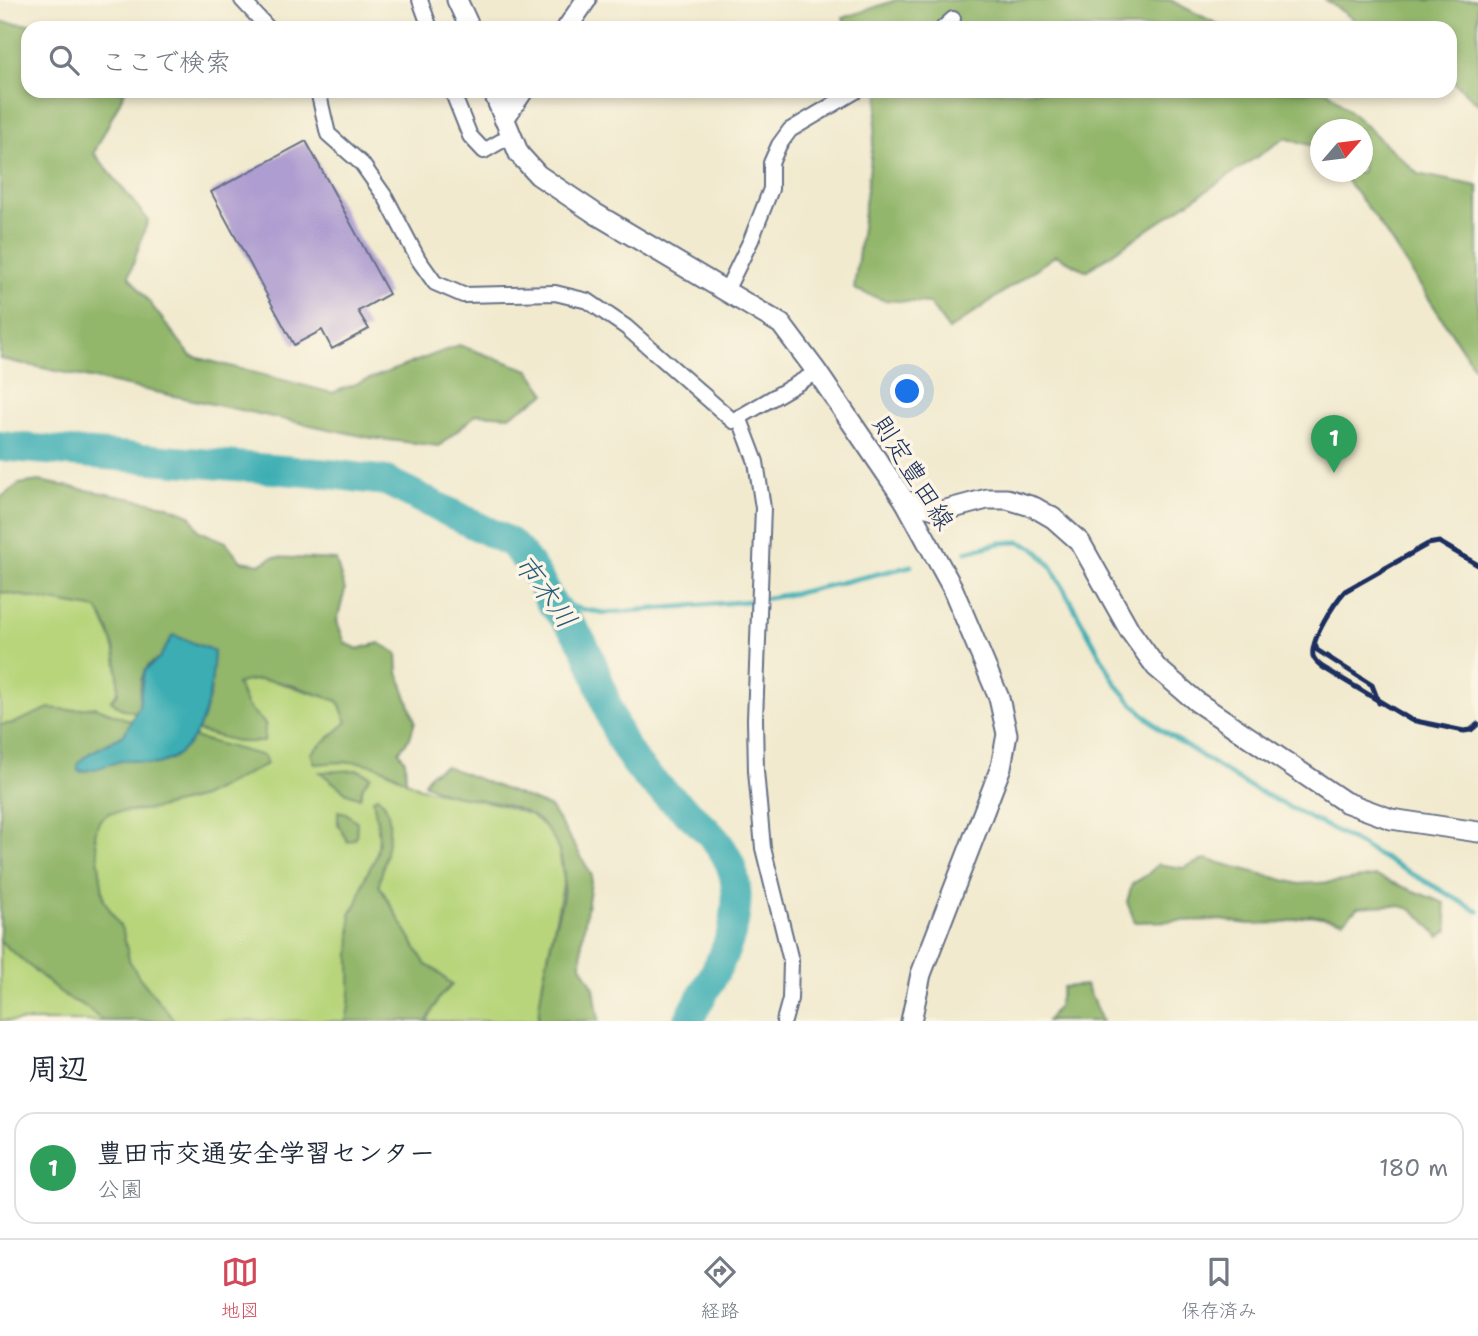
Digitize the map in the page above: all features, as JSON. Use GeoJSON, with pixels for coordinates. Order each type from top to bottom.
{"type":"FeatureCollection","features":[{"type":"Feature","properties":{"kind":"main road"},"geometry":{"type":"LineString","coordinates":[[457,0],[467,21]]}},
{"type":"Feature","properties":{"kind":"main road"},"geometry":{"type":"LineString","coordinates":[[572,21],[586,0]]}},
{"type":"Feature","properties":{"kind":"main road","name":"則定豊田線"},"geometry":{"type":"LineString","coordinates":[[496,98],[519,154],[538,175],[596,214],[781,324],[905,501],[952,587],[999,698],[1007,734],[1001,767],[921,974],[911,1021]]}},
{"type":"Feature","properties":{"kind":"main road"},"geometry":{"type":"LineString","coordinates":[[507,127],[520,98]]}},
{"type":"Feature","properties":{"kind":"main road"},"geometry":{"type":"LineString","coordinates":[[905,501],[942,511],[987,499],[1007,499],[1053,518],[1080,542],[1130,631],[1156,667],[1196,702],[1345,802],[1391,819],[1478,832]]}},
{"type":"Feature","properties":{"kind":"street"},"geometry":{"type":"LineString","coordinates":[[242,0],[262,21]]}},
{"type":"Feature","properties":{"kind":"street"},"geometry":{"type":"LineString","coordinates":[[420,0],[428,21]]}},
{"type":"Feature","properties":{"kind":"street"},"geometry":{"type":"LineString","coordinates":[[320,98],[328,134],[362,164],[386,198],[418,259],[435,284],[463,295],[555,293],[588,301],[626,327],[733,421],[817,372]]}},
{"type":"Feature","properties":{"kind":"street"},"geometry":{"type":"LineString","coordinates":[[455,98],[470,136],[484,151],[507,127]]}},
{"type":"Feature","properties":{"kind":"street"},"geometry":{"type":"LineString","coordinates":[[726,291],[751,240],[771,189],[771,163],[779,145],[790,130],[844,98]]}},
{"type":"Feature","properties":{"kind":"street"},"geometry":{"type":"LineString","coordinates":[[739,418],[756,462],[763,508],[755,719],[756,771],[763,848],[790,961],[790,999],[784,1021]]}},
{"type":"Feature","properties":{"kind":"green space"},"geometry":{"type":"Polygon","coordinates":[[[896,0],[1170,0],[1211,21],[844,21],[843,18],[896,0]]]}},
{"type":"Feature","properties":{"kind":"green space"},"geometry":{"type":"Polygon","coordinates":[[[1326,0],[1478,0],[1478,104],[1457,84],[1457,21],[1356,21],[1326,0]]]}},
{"type":"Feature","properties":{"kind":"green space"},"geometry":{"type":"Polygon","coordinates":[[[0,22],[21,24],[21,98],[122,98],[94,153],[148,220],[129,276],[191,356],[332,393],[459,345],[529,370],[546,394],[509,416],[477,414],[439,446],[371,438],[0,359],[0,22]]]}},
{"type":"Feature","properties":{"kind":"green space"},"geometry":{"type":"Polygon","coordinates":[[[879,98],[1336,98],[1358,119],[1310,119],[1310,145],[1285,138],[1086,271],[1056,255],[949,330],[929,303],[883,300],[854,289],[879,98]]]}},
{"type":"Feature","properties":{"kind":"green space"},"geometry":{"type":"Polygon","coordinates":[[[1373,132],[1418,174],[1478,186],[1478,368],[1474,367],[1375,217],[1348,182],[1373,182],[1373,132]]]}},
{"type":"Feature","properties":{"kind":"green space"},"geometry":{"type":"Polygon","coordinates":[[[39,481],[165,505],[190,515],[199,531],[226,542],[241,561],[261,564],[273,557],[336,560],[345,590],[337,621],[345,643],[358,649],[379,643],[397,653],[398,672],[415,721],[410,738],[399,751],[405,761],[406,781],[373,765],[341,762],[315,764],[311,753],[347,722],[338,701],[288,684],[262,680],[237,684],[247,706],[265,724],[264,742],[240,742],[198,731],[210,695],[214,651],[173,635],[160,657],[148,666],[141,679],[136,712],[120,708],[111,700],[118,693],[114,649],[108,629],[97,609],[0,592],[0,498],[19,484],[39,481]]]}},
{"type":"Feature","properties":{"kind":"green space"},"geometry":{"type":"Polygon","coordinates":[[[0,592],[97,608],[108,629],[119,667],[120,679],[112,700],[139,693],[141,679],[148,666],[156,661],[173,635],[205,711],[265,724],[247,706],[237,683],[249,679],[264,678],[338,701],[347,722],[351,760],[376,765],[420,788],[498,804],[532,815],[549,831],[558,846],[564,880],[543,980],[538,1021],[0,1021],[0,592]]]}},
{"type":"Feature","properties":{"kind":"green space"},"geometry":{"type":"Polygon","coordinates":[[[95,707],[131,721],[124,735],[88,754],[82,772],[126,760],[166,761],[179,753],[193,737],[264,756],[267,764],[202,797],[154,809],[109,813],[99,821],[95,835],[104,900],[123,931],[129,960],[139,977],[175,1021],[103,1021],[83,1005],[67,998],[0,941],[0,725],[14,723],[49,708],[69,710],[95,707]]]}},
{"type":"Feature","properties":{"kind":"green space"},"geometry":{"type":"Polygon","coordinates":[[[445,766],[550,807],[576,848],[592,876],[581,965],[594,988],[599,1021],[538,1021],[545,973],[564,885],[562,861],[551,835],[539,820],[518,809],[450,794],[424,783],[431,773],[445,766]]]}},
{"type":"Feature","properties":{"kind":"green space"},"geometry":{"type":"Polygon","coordinates":[[[358,770],[371,776],[363,786],[360,798],[347,793],[320,772],[358,770]]]}},
{"type":"Feature","properties":{"kind":"green space"},"geometry":{"type":"Polygon","coordinates":[[[377,797],[388,813],[389,825],[389,838],[379,885],[426,965],[436,970],[452,985],[439,998],[427,1021],[346,1021],[350,988],[350,914],[357,903],[377,851],[378,828],[373,799],[377,797]]]}},
{"type":"Feature","properties":{"kind":"green space"},"geometry":{"type":"Polygon","coordinates":[[[338,811],[346,813],[357,822],[356,838],[348,842],[338,824],[338,811]]]}},
{"type":"Feature","properties":{"kind":"green space"},"geometry":{"type":"Polygon","coordinates":[[[1205,859],[1299,884],[1376,876],[1444,903],[1448,930],[1439,937],[1412,910],[1395,905],[1358,907],[1344,921],[1310,915],[1282,923],[1249,924],[1220,920],[1135,922],[1127,902],[1132,884],[1158,864],[1183,868],[1205,859]]]}},
{"type":"Feature","properties":{"kind":"green space"},"geometry":{"type":"Polygon","coordinates":[[[1086,985],[1102,1021],[1047,1021],[1058,1006],[1063,987],[1086,985]]]}},
{"type":"Feature","properties":{"kind":"water"},"geometry":{"type":"Polygon","coordinates":[[[173,635],[214,651],[208,702],[196,734],[186,747],[173,757],[157,764],[126,760],[78,771],[78,763],[88,754],[124,735],[139,706],[144,671],[160,657],[173,635]]]}},
{"type":"Feature","properties":{"kind":"building"},"geometry":{"type":"Polygon","coordinates":[[[306,141],[389,294],[358,311],[369,329],[332,349],[322,330],[294,345],[211,192],[306,141]]]}},
{"type":"Feature","properties":{"kind":"waterway","name":"市木川"},"geometry":{"type":"LineString","coordinates":[[0,446],[386,481],[511,543],[532,568],[549,600],[581,640],[613,721],[632,758],[645,774],[709,833],[722,849],[731,867],[736,888],[734,924],[722,958],[688,1021]]}},
{"type":"Feature","properties":{"kind":"waterway"},"geometry":{"type":"LineString","coordinates":[[966,552],[1000,543],[1019,542],[1035,548],[1051,566],[1116,684],[1160,729],[1245,784],[1478,911]]}},
{"type":"Feature","properties":{"kind":"waterway"},"geometry":{"type":"LineString","coordinates":[[547,597],[580,609],[605,613],[751,601],[911,566]]}},
{"type":"Feature","properties":{"kind":"railway"},"geometry":{"type":"LineString","coordinates":[[1478,565],[1439,542],[1428,544],[1345,591],[1319,631],[1313,649],[1313,656],[1324,668],[1411,720],[1464,731],[1471,730],[1478,724]]}},
{"type":"Feature","properties":{"kind":"railway"},"geometry":{"type":"LineString","coordinates":[[1315,644],[1317,650],[1372,685],[1379,703]]}},
{"type":"Feature","properties":{"kind":"place","name":"豊田市交通安全学習センター"},"geometry":{"type":"Point","coordinates":[1334,473]}}]}
